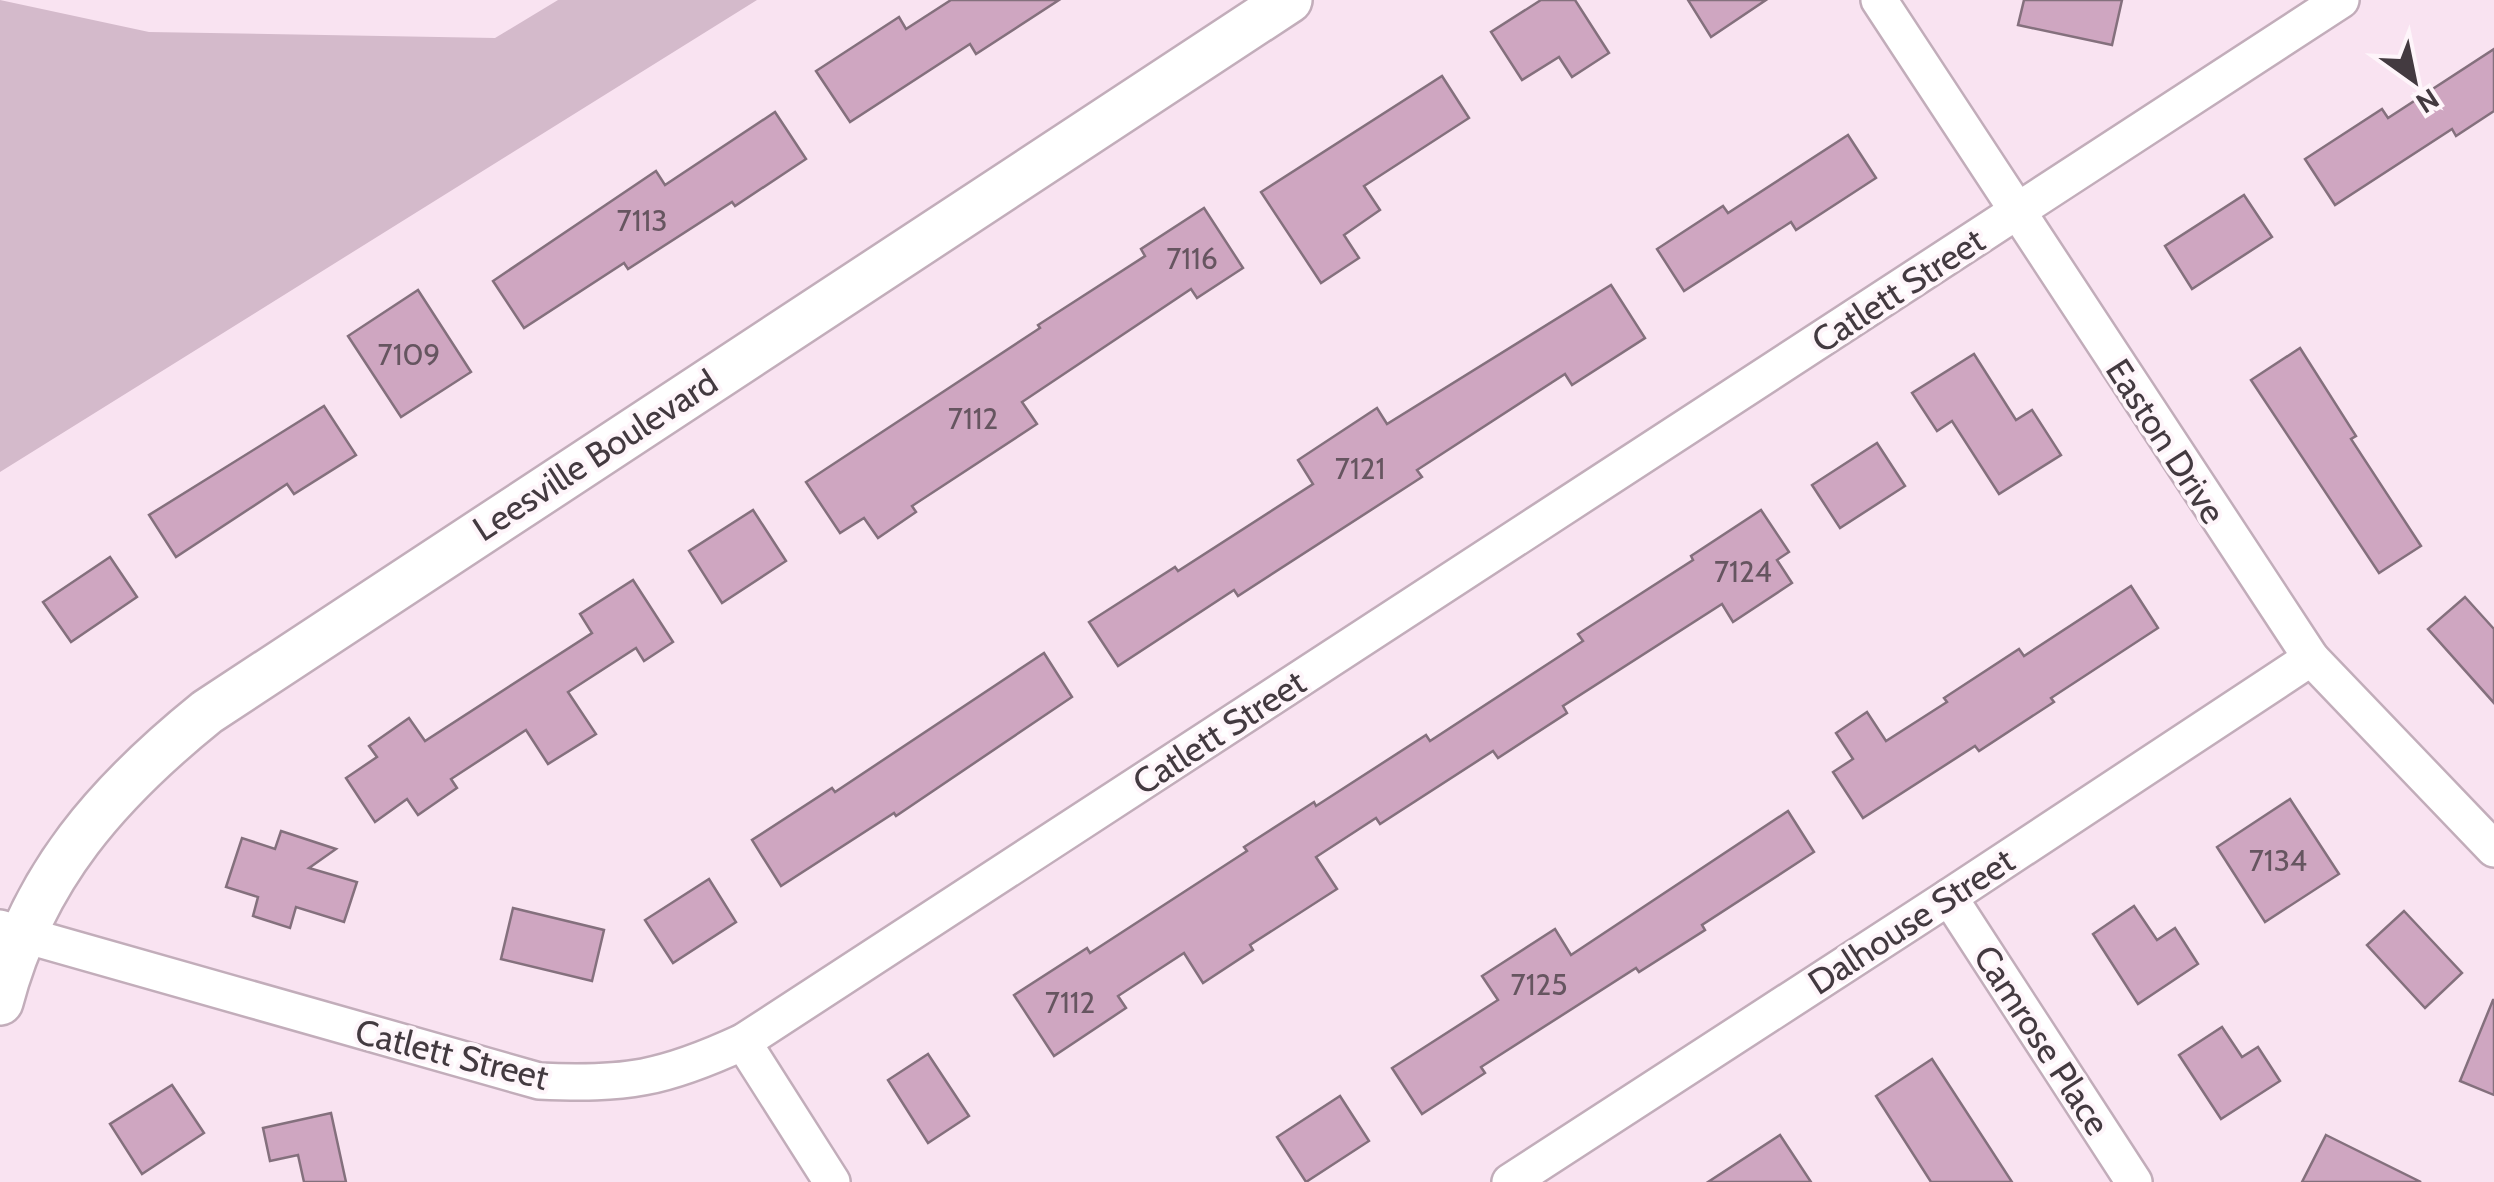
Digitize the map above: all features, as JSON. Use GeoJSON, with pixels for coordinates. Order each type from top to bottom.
{"type":"FeatureCollection","features":[{"type":"Feature","properties":{"kind":"street","name":"Leesville Boulevard"},"geometry":{"type":"LineString","coordinates":[[0,1002],[10,932],[104,808],[137,772],[208,712],[1289,0]]}},
{"type":"Feature","properties":{"kind":"street","name":"Easton Drive"},"geometry":{"type":"LineString","coordinates":[[1879,0],[2311,658],[2494,849]]}},
{"type":"Feature","properties":{"kind":"street","name":"Catlett Street"},"geometry":{"type":"LineString","coordinates":[[10,932],[538,1081],[600,1084],[657,1076],[691,1066],[743,1042],[2341,0]]}},
{"type":"Feature","properties":{"kind":"street","name":"Dalhouse Street"},"geometry":{"type":"LineString","coordinates":[[1510,1182],[1950,898],[2311,658]]}},
{"type":"Feature","properties":{"kind":"street","name":"Camrose Place"},"geometry":{"type":"LineString","coordinates":[[1950,898],[2134,1182]]}},
{"type":"Feature","properties":{"kind":"street"},"geometry":{"type":"LineString","coordinates":[[743,1042],[832,1182]]}},
{"type":"Feature","properties":{"kind":"shaded area"},"geometry":{"type":"Polygon","coordinates":[[[0,0],[149,32],[495,38],[558,0],[757,0],[0,472],[0,0]]]}},
{"type":"Feature","properties":{"kind":"building"},"geometry":{"type":"Polygon","coordinates":[[[951,0],[1059,0],[976,54],[970,44],[850,122],[816,71],[899,17],[906,29],[951,0]]]}},
{"type":"Feature","properties":{"kind":"building"},"geometry":{"type":"Polygon","coordinates":[[[1541,0],[1575,0],[1609,53],[1572,77],[1559,57],[1522,80],[1491,32],[1541,0]]]}},
{"type":"Feature","properties":{"kind":"building"},"geometry":{"type":"Polygon","coordinates":[[[1688,0],[1766,0],[1711,37],[1688,0]]]}},
{"type":"Feature","properties":{"kind":"building"},"geometry":{"type":"Polygon","coordinates":[[[2024,0],[2122,0],[2112,45],[2018,25],[2024,0]]]}},
{"type":"Feature","properties":{"kind":"building"},"geometry":{"type":"Polygon","coordinates":[[[2494,49],[2494,111],[2456,136],[2452,129],[2335,205],[2305,159],[2382,109],[2388,118],[2494,49]]]}},
{"type":"Feature","properties":{"kind":"building"},"geometry":{"type":"Polygon","coordinates":[[[1442,76],[1469,118],[1364,186],[1380,210],[1344,235],[1359,258],[1321,283],[1261,192],[1442,76]]]}},
{"type":"Feature","properties":{"kind":"building"},"geometry":{"type":"Polygon","coordinates":[[[775,112],[806,159],[628,269],[624,263],[524,328],[493,281],[656,171],[665,185],[775,112]]]}},
{"type":"Feature","properties":{"kind":"building"},"geometry":{"type":"Polygon","coordinates":[[[1848,135],[1876,178],[1796,230],[1791,222],[1684,291],[1657,249],[1723,206],[1728,213],[1848,135]]]}},
{"type":"Feature","properties":{"kind":"building"},"geometry":{"type":"Polygon","coordinates":[[[2244,195],[2272,237],[2192,289],[2165,246],[2244,195]]]}},
{"type":"Feature","properties":{"kind":"building"},"geometry":{"type":"Polygon","coordinates":[[[1204,208],[1243,268],[1197,298],[1191,289],[1022,402],[1037,424],[912,506],[916,512],[878,538],[864,518],[840,533],[806,482],[1145,256],[1141,249],[1204,208]]]}},
{"type":"Feature","properties":{"kind":"building"},"geometry":{"type":"Polygon","coordinates":[[[1611,285],[1645,338],[1572,385],[1565,374],[1417,470],[1422,477],[1238,596],[1234,590],[1118,666],[1089,622],[1175,567],[1178,571],[1313,484],[1298,460],[1377,408],[1387,424],[1611,285]]]}},
{"type":"Feature","properties":{"kind":"building"},"geometry":{"type":"Polygon","coordinates":[[[418,290],[471,372],[401,417],[348,336],[418,290]]]}},
{"type":"Feature","properties":{"kind":"building"},"geometry":{"type":"Polygon","coordinates":[[[2300,348],[2356,436],[2351,439],[2421,546],[2379,573],[2251,380],[2300,348]]]}},
{"type":"Feature","properties":{"kind":"building"},"geometry":{"type":"Polygon","coordinates":[[[1974,354],[2016,420],[2032,410],[2061,455],[1999,494],[1952,421],[1937,431],[1912,393],[1974,354]]]}},
{"type":"Feature","properties":{"kind":"building"},"geometry":{"type":"Polygon","coordinates":[[[324,406],[356,455],[294,494],[287,484],[176,557],[149,515],[324,406]]]}},
{"type":"Feature","properties":{"kind":"building"},"geometry":{"type":"Polygon","coordinates":[[[1877,443],[1905,486],[1840,528],[1812,485],[1877,443]]]}},
{"type":"Feature","properties":{"kind":"building"},"geometry":{"type":"Polygon","coordinates":[[[753,510],[786,561],[722,603],[689,551],[753,510]]]}},
{"type":"Feature","properties":{"kind":"building"},"geometry":{"type":"Polygon","coordinates":[[[1761,510],[1789,552],[1777,560],[1792,583],[1733,622],[1722,604],[1563,706],[1567,713],[1498,758],[1493,751],[1380,824],[1376,818],[1316,857],[1337,889],[1250,945],[1253,950],[1203,983],[1184,953],[1118,996],[1126,1008],[1054,1056],[1014,995],[1087,948],[1090,953],[1247,851],[1244,847],[1314,802],[1316,806],[1426,735],[1430,741],[1583,641],[1578,634],[1693,560],[1691,556],[1761,510]]]}},
{"type":"Feature","properties":{"kind":"building"},"geometry":{"type":"Polygon","coordinates":[[[110,557],[137,597],[71,642],[43,602],[110,557]]]}},
{"type":"Feature","properties":{"kind":"building"},"geometry":{"type":"Polygon","coordinates":[[[633,580],[673,642],[644,661],[636,648],[568,692],[596,734],[548,764],[526,730],[451,779],[457,788],[418,815],[407,799],[375,822],[346,778],[377,757],[369,746],[409,718],[425,741],[592,633],[580,614],[633,580]]]}},
{"type":"Feature","properties":{"kind":"building"},"geometry":{"type":"Polygon","coordinates":[[[2131,586],[2158,628],[1979,751],[1975,746],[1863,818],[1833,772],[1853,759],[1836,733],[1867,712],[1886,741],[2019,649],[2024,656],[2131,586]]]}},
{"type":"Feature","properties":{"kind":"building"},"geometry":{"type":"Polygon","coordinates":[[[2465,597],[2494,629],[2494,703],[2428,629],[2465,597]]]}},
{"type":"Feature","properties":{"kind":"building"},"geometry":{"type":"Polygon","coordinates":[[[1044,653],[1072,697],[896,816],[894,813],[781,886],[752,840],[832,788],[835,792],[1044,653]]]}},
{"type":"Feature","properties":{"kind":"building"},"geometry":{"type":"Polygon","coordinates":[[[2290,799],[2339,874],[2265,922],[2217,847],[2290,799]]]}},
{"type":"Feature","properties":{"kind":"building"},"geometry":{"type":"Polygon","coordinates":[[[1788,811],[1814,852],[1702,925],[1705,930],[1639,972],[1636,968],[1481,1067],[1485,1073],[1422,1114],[1392,1068],[1498,1000],[1482,976],[1555,929],[1571,955],[1788,811]]]}},
{"type":"Feature","properties":{"kind":"building"},"geometry":{"type":"Polygon","coordinates":[[[281,831],[336,849],[309,868],[357,882],[344,922],[296,907],[290,928],[253,916],[258,897],[226,887],[242,838],[275,849],[281,831]]]}},
{"type":"Feature","properties":{"kind":"building"},"geometry":{"type":"Polygon","coordinates":[[[709,879],[736,922],[673,963],[645,920],[709,879]]]}},
{"type":"Feature","properties":{"kind":"building"},"geometry":{"type":"Polygon","coordinates":[[[2134,906],[2157,940],[2175,928],[2198,964],[2138,1004],[2093,934],[2134,906]]]}},
{"type":"Feature","properties":{"kind":"building"},"geometry":{"type":"Polygon","coordinates":[[[513,908],[604,930],[592,981],[501,959],[513,908]]]}},
{"type":"Feature","properties":{"kind":"building"},"geometry":{"type":"Polygon","coordinates":[[[2404,911],[2462,973],[2425,1008],[2367,945],[2404,911]]]}},
{"type":"Feature","properties":{"kind":"building"},"geometry":{"type":"Polygon","coordinates":[[[2494,1000],[2494,1095],[2460,1081],[2494,1000]]]}},
{"type":"Feature","properties":{"kind":"building"},"geometry":{"type":"Polygon","coordinates":[[[2222,1027],[2242,1057],[2258,1047],[2280,1081],[2221,1119],[2179,1055],[2222,1027]]]}},
{"type":"Feature","properties":{"kind":"building"},"geometry":{"type":"Polygon","coordinates":[[[928,1054],[969,1116],[928,1143],[888,1080],[928,1054]]]}},
{"type":"Feature","properties":{"kind":"building"},"geometry":{"type":"Polygon","coordinates":[[[1932,1059],[2012,1182],[1931,1182],[1876,1096],[1932,1059]]]}},
{"type":"Feature","properties":{"kind":"building"},"geometry":{"type":"Polygon","coordinates":[[[172,1085],[204,1133],[142,1174],[110,1124],[172,1085]]]}},
{"type":"Feature","properties":{"kind":"building"},"geometry":{"type":"Polygon","coordinates":[[[1340,1096],[1369,1141],[1306,1182],[1277,1137],[1340,1096]]]}},
{"type":"Feature","properties":{"kind":"building"},"geometry":{"type":"Polygon","coordinates":[[[331,1113],[346,1182],[304,1182],[298,1155],[270,1161],[263,1128],[331,1113]]]}},
{"type":"Feature","properties":{"kind":"building"},"geometry":{"type":"Polygon","coordinates":[[[1780,1135],[1811,1182],[1708,1182],[1780,1135]]]}},
{"type":"Feature","properties":{"kind":"building"},"geometry":{"type":"Polygon","coordinates":[[[2326,1135],[2421,1182],[2302,1182],[2326,1135]]]}}]}
